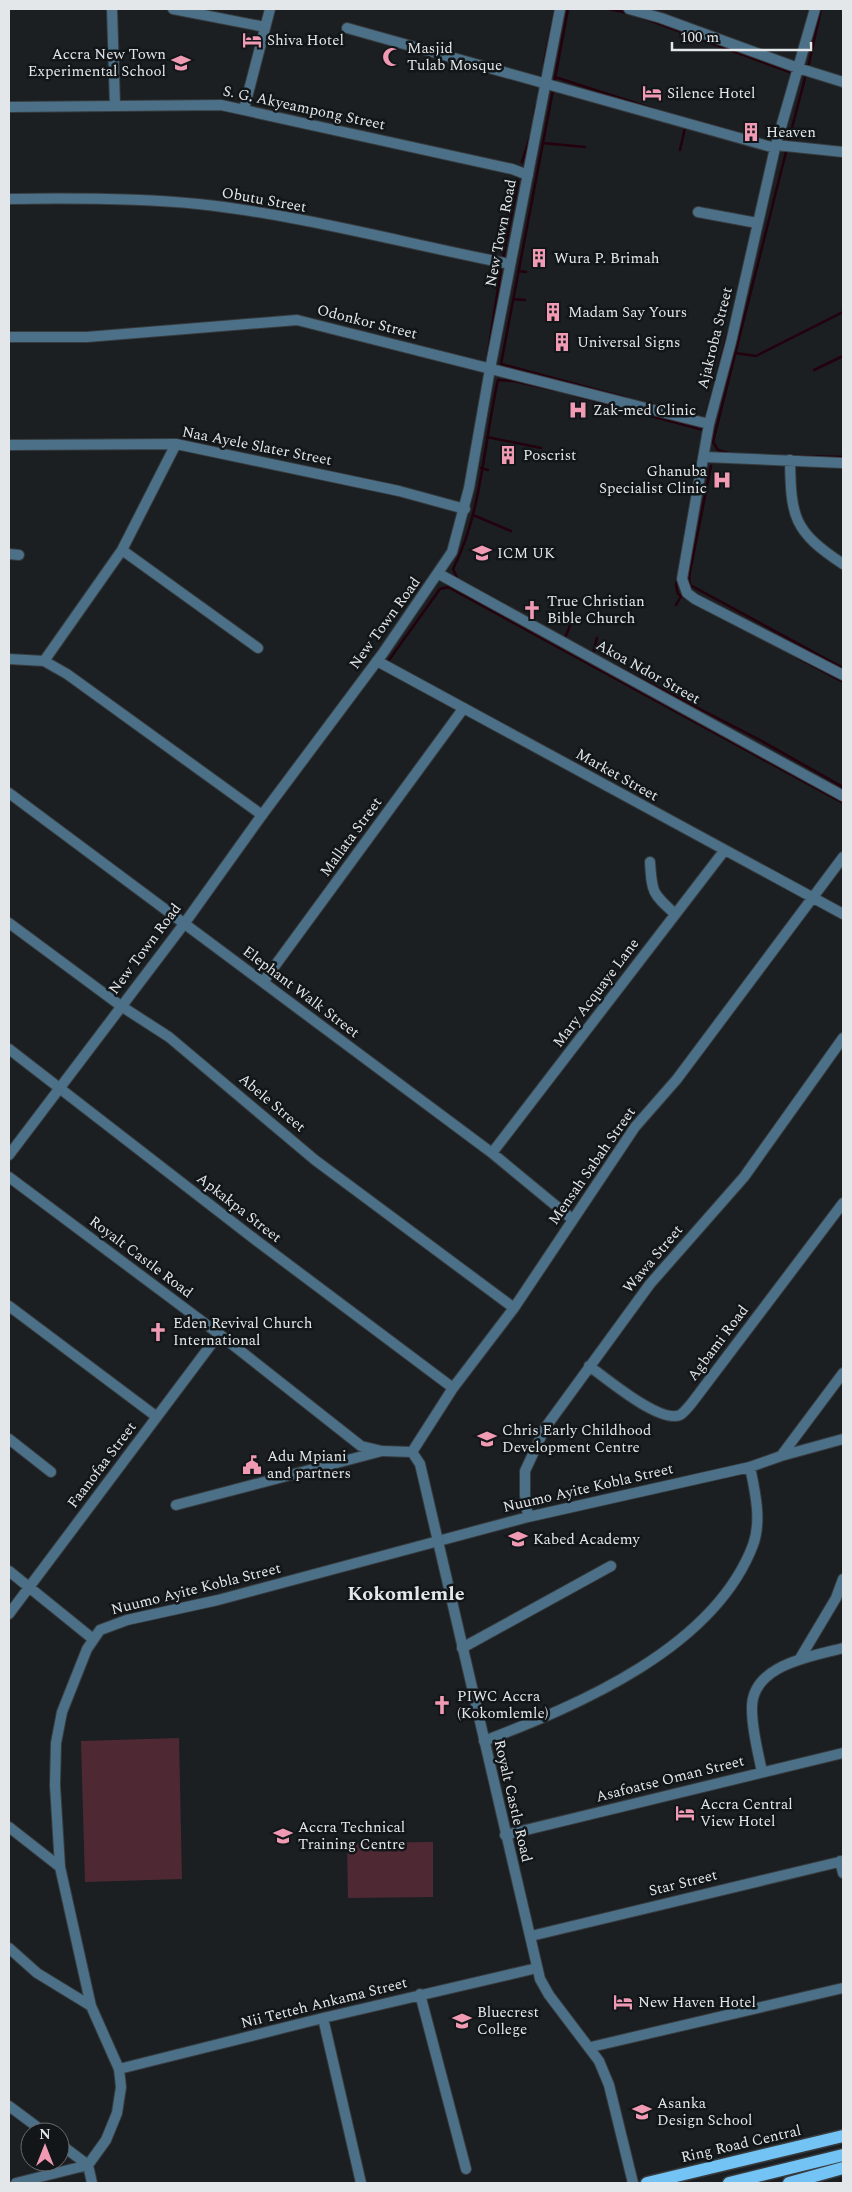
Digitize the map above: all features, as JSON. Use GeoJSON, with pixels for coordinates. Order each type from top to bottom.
{"type":"FeatureCollection","features":[{"type":"Feature","properties":{"kind":"main road","name":"Ring Road Central"},"geometry":{"type":"LineString","coordinates":[[647,2183],[843,2136]]}},
{"type":"Feature","properties":{"kind":"main road"},"geometry":{"type":"LineString","coordinates":[[729,2183],[843,2155]]}},
{"type":"Feature","properties":{"kind":"main road"},"geometry":{"type":"LineString","coordinates":[[789,2183],[843,2168]]}},
{"type":"Feature","properties":{"kind":"street"},"geometry":{"type":"LineString","coordinates":[[112,9],[115,106]]}},
{"type":"Feature","properties":{"kind":"street"},"geometry":{"type":"LineString","coordinates":[[173,9],[265,26]]}},
{"type":"Feature","properties":{"kind":"street"},"geometry":{"type":"LineString","coordinates":[[244,108],[270,9]]}},
{"type":"Feature","properties":{"kind":"street","name":"New Town Road"},"geometry":{"type":"LineString","coordinates":[[9,1155],[59,1086],[184,924],[262,814],[291,778],[377,661],[439,574],[452,552],[465,509],[490,369],[560,9]]}},
{"type":"Feature","properties":{"kind":"street"},"geometry":{"type":"LineString","coordinates":[[629,9],[661,18],[798,68],[843,82]]}},
{"type":"Feature","properties":{"kind":"street","name":"Ajakroba Street"},"geometry":{"type":"LineString","coordinates":[[815,9],[776,147],[731,342],[709,424],[705,457],[682,570],[683,587],[687,594],[843,675]]}},
{"type":"Feature","properties":{"kind":"street"},"geometry":{"type":"LineString","coordinates":[[347,28],[776,147],[843,152]]}},
{"type":"Feature","properties":{"kind":"street","name":"S. G. Akyeampong Street"},"geometry":{"type":"LineString","coordinates":[[9,107],[212,104],[244,108],[512,169],[528,175]]}},
{"type":"Feature","properties":{"kind":"street","name":"Obutu Street"},"geometry":{"type":"LineString","coordinates":[[9,199],[124,199],[199,204],[280,216],[510,264]]}},
{"type":"Feature","properties":{"kind":"street"},"geometry":{"type":"LineString","coordinates":[[698,212],[757,223]]}},
{"type":"Feature","properties":{"kind":"street","name":"Odonkor Street"},"geometry":{"type":"LineString","coordinates":[[9,337],[97,337],[297,320],[709,424]]}},
{"type":"Feature","properties":{"kind":"street"},"geometry":{"type":"LineString","coordinates":[[44,661],[122,550],[176,444]]}},
{"type":"Feature","properties":{"kind":"street","name":"Naa Ayele Slater Street"},"geometry":{"type":"LineString","coordinates":[[9,445],[176,444],[400,491],[465,509]]}},
{"type":"Feature","properties":{"kind":"street"},"geometry":{"type":"LineString","coordinates":[[705,457],[843,463]]}},
{"type":"Feature","properties":{"kind":"street"},"geometry":{"type":"LineString","coordinates":[[790,460],[791,498],[796,518],[809,539],[843,564]]}},
{"type":"Feature","properties":{"kind":"street"},"geometry":{"type":"LineString","coordinates":[[122,550],[258,648]]}},
{"type":"Feature","properties":{"kind":"street","name":"Akoa Ndor Street"},"geometry":{"type":"LineString","coordinates":[[439,574],[843,796]]}},
{"type":"Feature","properties":{"kind":"street"},"geometry":{"type":"LineString","coordinates":[[9,659],[44,661],[67,674],[262,814]]}},
{"type":"Feature","properties":{"kind":"street","name":"Market Street"},"geometry":{"type":"LineString","coordinates":[[377,661],[843,914]]}},
{"type":"Feature","properties":{"kind":"street","name":"Mallata Street"},"geometry":{"type":"LineString","coordinates":[[263,982],[464,709]]}},
{"type":"Feature","properties":{"kind":"street","name":"Elephant Walk Street"},"geometry":{"type":"LineString","coordinates":[[9,793],[492,1153],[572,1219]]}},
{"type":"Feature","properties":{"kind":"street","name":"Mary Acquaye Lane"},"geometry":{"type":"LineString","coordinates":[[492,1153],[724,851]]}},
{"type":"Feature","properties":{"kind":"street","name":"Mensah Sabah Street"},"geometry":{"type":"LineString","coordinates":[[412,1452],[454,1388],[514,1308],[635,1127],[677,1079],[843,857]]}},
{"type":"Feature","properties":{"kind":"street"},"geometry":{"type":"LineString","coordinates":[[650,862],[651,887],[655,896],[675,914]]}},
{"type":"Feature","properties":{"kind":"street","name":"Abele Street"},"geometry":{"type":"LineString","coordinates":[[9,923],[121,1006],[169,1037],[315,1160],[514,1308]]}},
{"type":"Feature","properties":{"kind":"street","name":"Wawa Street"},"geometry":{"type":"LineString","coordinates":[[528,1517],[525,1496],[525,1471],[545,1428],[650,1284],[744,1177],[843,1038]]}},
{"type":"Feature","properties":{"kind":"street","name":"Apkakpa Street"},"geometry":{"type":"LineString","coordinates":[[9,1049],[257,1241],[454,1388]]}},
{"type":"Feature","properties":{"kind":"street","name":"Royalt Castle Road"},"geometry":{"type":"LineString","coordinates":[[9,1177],[219,1334],[361,1446],[382,1451],[412,1452],[420,1464],[436,1540],[540,1980],[549,1995],[591,2047],[599,2061],[609,2085],[633,2183]]}},
{"type":"Feature","properties":{"kind":"street","name":"Agbami Road"},"geometry":{"type":"LineString","coordinates":[[589,1366],[655,1413],[670,1416],[680,1415],[691,1404],[843,1204]]}},
{"type":"Feature","properties":{"kind":"street"},"geometry":{"type":"LineString","coordinates":[[9,1306],[157,1417]]}},
{"type":"Feature","properties":{"kind":"street","name":"Faanofaa Street"},"geometry":{"type":"LineString","coordinates":[[9,1614],[28,1586],[219,1334]]}},
{"type":"Feature","properties":{"kind":"street"},"geometry":{"type":"LineString","coordinates":[[781,1456],[843,1373]]}},
{"type":"Feature","properties":{"kind":"street"},"geometry":{"type":"LineString","coordinates":[[9,1439],[51,1472]]}},
{"type":"Feature","properties":{"kind":"street","name":"Nuumo Ayite Kobla Street"},"geometry":{"type":"LineString","coordinates":[[88,2164],[106,2140],[117,2113],[121,2087],[119,2069],[91,2006],[60,1867],[54,1785],[56,1743],[62,1712],[87,1649],[100,1630],[127,1620],[218,1600],[436,1540],[528,1517],[750,1467],[781,1456],[843,1439]]}},
{"type":"Feature","properties":{"kind":"street"},"geometry":{"type":"LineString","coordinates":[[176,1505],[382,1451]]}},
{"type":"Feature","properties":{"kind":"street"},"geometry":{"type":"LineString","coordinates":[[484,1741],[550,1716],[596,1694],[634,1671],[684,1635],[714,1607],[738,1576],[753,1544],[757,1502],[750,1467]]}},
{"type":"Feature","properties":{"kind":"street"},"geometry":{"type":"LineString","coordinates":[[462,1648],[611,1566]]}},
{"type":"Feature","properties":{"kind":"street"},"geometry":{"type":"LineString","coordinates":[[9,1571],[93,1639]]}},
{"type":"Feature","properties":{"kind":"street"},"geometry":{"type":"LineString","coordinates":[[799,1660],[836,1598],[843,1580]]}},
{"type":"Feature","properties":{"kind":"street"},"geometry":{"type":"LineString","coordinates":[[762,1772],[751,1710],[753,1694],[765,1677],[799,1660],[843,1648]]}},
{"type":"Feature","properties":{"kind":"street","name":"Asafoatse Oman Street"},"geometry":{"type":"LineString","coordinates":[[505,1835],[843,1754]]}},
{"type":"Feature","properties":{"kind":"street"},"geometry":{"type":"LineString","coordinates":[[9,1827],[60,1867]]}},
{"type":"Feature","properties":{"kind":"street"},"geometry":{"type":"LineString","coordinates":[[842,1861],[843,1873]]}},
{"type":"Feature","properties":{"kind":"street","name":"Star Street"},"geometry":{"type":"LineString","coordinates":[[531,1936],[842,1861]]}},
{"type":"Feature","properties":{"kind":"street"},"geometry":{"type":"LineString","coordinates":[[9,1948],[37,1973],[91,2006]]}},
{"type":"Feature","properties":{"kind":"street","name":"Nii Tetteh Ankama Street"},"geometry":{"type":"LineString","coordinates":[[119,2069],[420,1994],[537,1968]]}},
{"type":"Feature","properties":{"kind":"street"},"geometry":{"type":"LineString","coordinates":[[591,2047],[843,1988]]}},
{"type":"Feature","properties":{"kind":"street"},"geometry":{"type":"LineString","coordinates":[[420,1994],[466,2168]]}},
{"type":"Feature","properties":{"kind":"street"},"geometry":{"type":"LineString","coordinates":[[323,2018],[361,2183]]}},
{"type":"Feature","properties":{"kind":"street"},"geometry":{"type":"LineString","coordinates":[[9,2106],[31,2122]]}},
{"type":"Feature","properties":{"kind":"street"},"geometry":{"type":"LineString","coordinates":[[70,2151],[88,2164],[92,2183]]}},
{"type":"Feature","properties":{"kind":"street"},"geometry":{"type":"LineString","coordinates":[[16,2183],[88,2164]]}},
{"type":"Feature","properties":{"kind":"shaded area"},"geometry":{"type":"Polygon","coordinates":[[[179,1738],[182,1879],[85,1882],[81,1741],[179,1738]]]}},
{"type":"Feature","properties":{"kind":"shaded area"},"geometry":{"type":"Polygon","coordinates":[[[433,1842],[433,1897],[348,1898],[347,1843],[433,1842]]]}},
{"type":"Feature","properties":{"kind":"waterway"},"geometry":{"type":"LineString","coordinates":[[544,63],[555,9]]}},
{"type":"Feature","properties":{"kind":"waterway"},"geometry":{"type":"LineString","coordinates":[[554,84],[568,9]]}},
{"type":"Feature","properties":{"kind":"waterway"},"geometry":{"type":"LineString","coordinates":[[609,9],[628,13]]}},
{"type":"Feature","properties":{"kind":"waterway"},"geometry":{"type":"LineString","coordinates":[[808,68],[821,9]]}},
{"type":"Feature","properties":{"kind":"waterway"},"geometry":{"type":"LineString","coordinates":[[638,16],[795,74]]}},
{"type":"Feature","properties":{"kind":"waterway"},"geometry":{"type":"LineString","coordinates":[[788,143],[806,74]]}},
{"type":"Feature","properties":{"kind":"waterway"},"geometry":{"type":"LineString","coordinates":[[555,77],[654,109]]}},
{"type":"Feature","properties":{"kind":"waterway"},"geometry":{"type":"LineString","coordinates":[[553,90],[501,364],[627,398]]}},
{"type":"Feature","properties":{"kind":"waterway"},"geometry":{"type":"LineString","coordinates":[[534,117],[536,105]]}},
{"type":"Feature","properties":{"kind":"waterway"},"geometry":{"type":"LineString","coordinates":[[680,150],[685,128]]}},
{"type":"Feature","properties":{"kind":"waterway"},"geometry":{"type":"LineString","coordinates":[[522,162],[530,137]]}},
{"type":"Feature","properties":{"kind":"waterway"},"geometry":{"type":"LineString","coordinates":[[543,143],[585,147]]}},
{"type":"Feature","properties":{"kind":"waterway"},"geometry":{"type":"LineString","coordinates":[[732,454],[718,450],[713,442],[787,148]]}},
{"type":"Feature","properties":{"kind":"waterway"},"geometry":{"type":"LineString","coordinates":[[503,258],[518,181]]}},
{"type":"Feature","properties":{"kind":"waterway"},"geometry":{"type":"LineString","coordinates":[[486,366],[501,269]]}},
{"type":"Feature","properties":{"kind":"waterway"},"geometry":{"type":"LineString","coordinates":[[519,271],[526,272]]}},
{"type":"Feature","properties":{"kind":"waterway"},"geometry":{"type":"LineString","coordinates":[[513,299],[525,300]]}},
{"type":"Feature","properties":{"kind":"waterway"},"geometry":{"type":"LineString","coordinates":[[735,353],[756,356],[843,312]]}},
{"type":"Feature","properties":{"kind":"waterway"},"geometry":{"type":"LineString","coordinates":[[705,421],[728,332]]}},
{"type":"Feature","properties":{"kind":"waterway"},"geometry":{"type":"LineString","coordinates":[[814,370],[843,356]]}},
{"type":"Feature","properties":{"kind":"waterway"},"geometry":{"type":"LineString","coordinates":[[458,580],[453,569],[463,547],[476,501],[498,380],[514,381],[554,390]]}},
{"type":"Feature","properties":{"kind":"waterway"},"geometry":{"type":"LineString","coordinates":[[574,395],[703,430]]}},
{"type":"Feature","properties":{"kind":"waterway"},"geometry":{"type":"LineString","coordinates":[[487,437],[541,448]]}},
{"type":"Feature","properties":{"kind":"waterway"},"geometry":{"type":"LineString","coordinates":[[790,456],[843,457]]}},
{"type":"Feature","properties":{"kind":"waterway"},"geometry":{"type":"LineString","coordinates":[[711,466],[689,577],[690,585],[843,668]]}},
{"type":"Feature","properties":{"kind":"waterway"},"geometry":{"type":"LineString","coordinates":[[481,468],[488,470]]}},
{"type":"Feature","properties":{"kind":"waterway"},"geometry":{"type":"LineString","coordinates":[[473,515],[511,531]]}},
{"type":"Feature","properties":{"kind":"waterway"},"geometry":{"type":"LineString","coordinates":[[678,576],[676,585],[678,594],[687,599]]}},
{"type":"Feature","properties":{"kind":"waterway"},"geometry":{"type":"LineString","coordinates":[[389,660],[440,589],[448,587],[843,803]]}},
{"type":"Feature","properties":{"kind":"waterway"},"geometry":{"type":"LineString","coordinates":[[676,605],[681,596]]}},
{"type":"Feature","properties":{"kind":"waterway"},"geometry":{"type":"LineString","coordinates":[[565,638],[571,623]]}},
{"type":"Feature","properties":{"kind":"waterway"},"geometry":{"type":"LineString","coordinates":[[593,653],[597,638]]}},
{"type":"Feature","properties":{"kind":"waterway"},"geometry":{"type":"LineString","coordinates":[[584,648],[596,655]]}},
{"type":"Feature","properties":{"kind":"waterway"},"geometry":{"type":"LineString","coordinates":[[798,658],[843,682]]}},
{"type":"Feature","properties":{"kind":"waterway"},"geometry":{"type":"LineString","coordinates":[[605,660],[758,739],[843,787]]}},
{"type":"Feature","properties":{"kind":"place","name":"Shiva Hotel"},"geometry":{"type":"Point","coordinates":[252,40]}},
{"type":"Feature","properties":{"kind":"place","name":"Masjid Tulab Mosque"},"geometry":{"type":"Point","coordinates":[392,57]}},
{"type":"Feature","properties":{"kind":"place","name":"Accra New Town Experimental School"},"geometry":{"type":"Point","coordinates":[181,63]}},
{"type":"Feature","properties":{"kind":"place","name":"Silence Hotel"},"geometry":{"type":"Point","coordinates":[652,93]}},
{"type":"Feature","properties":{"kind":"place","name":"Heaven"},"geometry":{"type":"Point","coordinates":[751,132]}},
{"type":"Feature","properties":{"kind":"place","name":"Wura P. Brimah"},"geometry":{"type":"Point","coordinates":[539,258]}},
{"type":"Feature","properties":{"kind":"place","name":"Madam Say Yours"},"geometry":{"type":"Point","coordinates":[553,312]}},
{"type":"Feature","properties":{"kind":"place","name":"Universal Signs"},"geometry":{"type":"Point","coordinates":[562,342]}},
{"type":"Feature","properties":{"kind":"place","name":"Zak-med Clinic"},"geometry":{"type":"Point","coordinates":[578,410]}},
{"type":"Feature","properties":{"kind":"place","name":"Poscrist"},"geometry":{"type":"Point","coordinates":[508,455]}},
{"type":"Feature","properties":{"kind":"place","name":"Ghanuba Specialist Clinic"},"geometry":{"type":"Point","coordinates":[722,480]}},
{"type":"Feature","properties":{"kind":"place","name":"ICM UK"},"geometry":{"type":"Point","coordinates":[482,553]}},
{"type":"Feature","properties":{"kind":"place","name":"True Christian Bible Church"},"geometry":{"type":"Point","coordinates":[532,610]}},
{"type":"Feature","properties":{"kind":"place","name":"Eden Revival Church International"},"geometry":{"type":"Point","coordinates":[158,1332]}},
{"type":"Feature","properties":{"kind":"place","name":"Chris Early Childhood Development Centre"},"geometry":{"type":"Point","coordinates":[487,1439]}},
{"type":"Feature","properties":{"kind":"place","name":"Adu Mpiani and partners"},"geometry":{"type":"Point","coordinates":[252,1465]}},
{"type":"Feature","properties":{"kind":"place","name":"Kabed Academy"},"geometry":{"type":"Point","coordinates":[518,1539]}},
{"type":"Feature","properties":{"kind":"place","name":"PIWC Accra (Kokomlemle)"},"geometry":{"type":"Point","coordinates":[442,1705]}},
{"type":"Feature","properties":{"kind":"place","name":"Accra Central View Hotel"},"geometry":{"type":"Point","coordinates":[685,1813]}},
{"type":"Feature","properties":{"kind":"place","name":"Accra Technical Training Centre"},"geometry":{"type":"Point","coordinates":[283,1836]}},
{"type":"Feature","properties":{"kind":"place","name":"New Haven Hotel"},"geometry":{"type":"Point","coordinates":[623,2002]}},
{"type":"Feature","properties":{"kind":"place","name":"Bluecrest College"},"geometry":{"type":"Point","coordinates":[462,2021]}},
{"type":"Feature","properties":{"kind":"place","name":"Asanka Design School"},"geometry":{"type":"Point","coordinates":[642,2112]}},
{"type":"Feature","properties":{"kind":"district","name":"Kokomlemle"},"geometry":{"type":"Point","coordinates":[406,1594]}}]}
